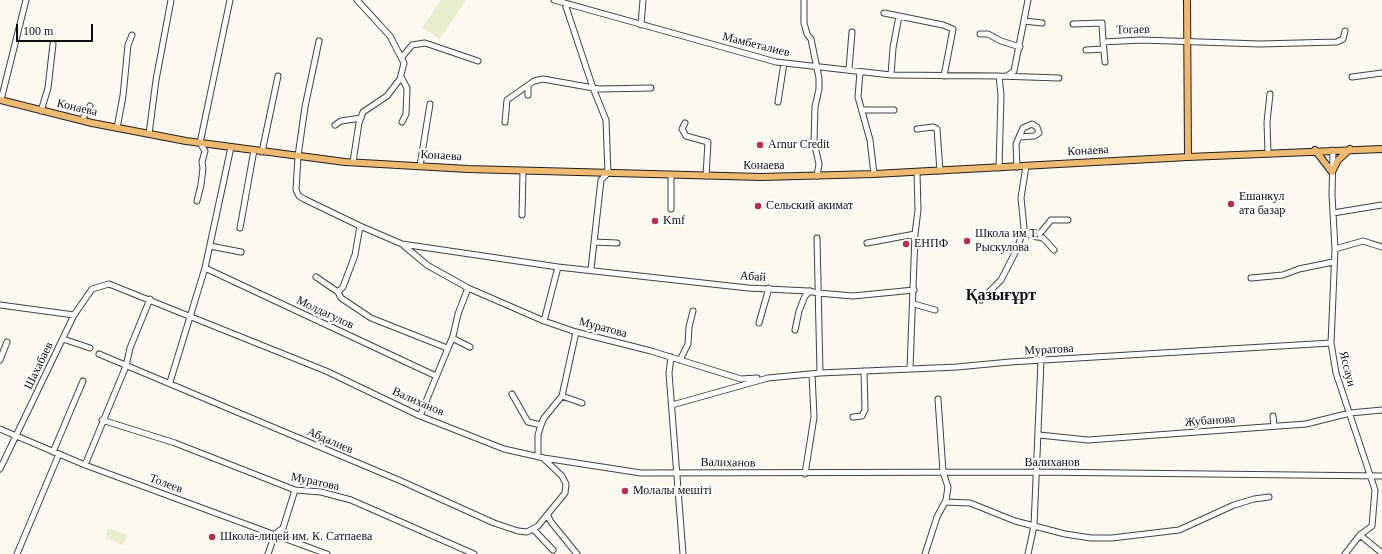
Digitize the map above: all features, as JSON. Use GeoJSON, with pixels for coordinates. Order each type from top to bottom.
{"type":"FeatureCollection","features":[{"type":"Feature","properties":{"kind":"main road"},"geometry":{"type":"LineString","coordinates":[[1187,0],[1188,157]]}},
{"type":"Feature","properties":{"kind":"main road","name":"Конаева"},"geometry":{"type":"LineString","coordinates":[[1,100],[41,111],[117,128],[200,143],[262,152],[353,162],[523,170],[706,176],[817,176],[1268,154],[1315,150],[1382,149]]}},
{"type":"Feature","properties":{"kind":"main road"},"geometry":{"type":"LineString","coordinates":[[1315,150],[1332,172],[1338,160],[1350,149]]}},
{"type":"Feature","properties":{"kind":"street","name":"Конаева"},"geometry":{"type":"LineString","coordinates":[[1,100],[26,0]]}},
{"type":"Feature","properties":{"kind":"street"},"geometry":{"type":"LineString","coordinates":[[149,134],[156,80],[171,0]]}},
{"type":"Feature","properties":{"kind":"street"},"geometry":{"type":"LineString","coordinates":[[197,201],[201,185],[203,168],[202,162],[205,151],[200,143],[230,0]]}},
{"type":"Feature","properties":{"kind":"street"},"geometry":{"type":"LineString","coordinates":[[353,162],[363,112],[387,96],[401,77],[404,63],[390,36],[357,0]]}},
{"type":"Feature","properties":{"kind":"street","name":"Мамбеталиев"},"geometry":{"type":"LineString","coordinates":[[554,0],[784,63],[816,65],[891,75],[1059,78]]}},
{"type":"Feature","properties":{"kind":"street"},"geometry":{"type":"LineString","coordinates":[[641,25],[643,0]]}},
{"type":"Feature","properties":{"kind":"street"},"geometry":{"type":"LineString","coordinates":[[804,0],[804,23],[807,34],[811,39],[819,84],[814,112],[814,142],[819,164],[817,176]]}},
{"type":"Feature","properties":{"kind":"street"},"geometry":{"type":"LineString","coordinates":[[1006,76],[1014,71],[1020,47],[1028,0]]}},
{"type":"Feature","properties":{"kind":"street"},"geometry":{"type":"LineString","coordinates":[[565,4],[593,88],[606,120],[608,173],[601,180],[591,269]]}},
{"type":"Feature","properties":{"kind":"street"},"geometry":{"type":"LineString","coordinates":[[884,14],[943,25],[953,29],[944,76]]}},
{"type":"Feature","properties":{"kind":"street"},"geometry":{"type":"LineString","coordinates":[[891,75],[893,48],[899,16]]}},
{"type":"Feature","properties":{"kind":"street"},"geometry":{"type":"LineString","coordinates":[[1024,21],[1042,23]]}},
{"type":"Feature","properties":{"kind":"street","name":"Тогаев"},"geometry":{"type":"LineString","coordinates":[[1073,24],[1102,23],[1103,42],[1141,40],[1260,44],[1337,42],[1343,39],[1345,31]]}},
{"type":"Feature","properties":{"kind":"street"},"geometry":{"type":"LineString","coordinates":[[849,69],[852,32]]}},
{"type":"Feature","properties":{"kind":"street"},"geometry":{"type":"LineString","coordinates":[[980,34],[988,34],[1001,41],[1020,47]]}},
{"type":"Feature","properties":{"kind":"street"},"geometry":{"type":"LineString","coordinates":[[117,128],[123,96],[128,45],[132,35]]}},
{"type":"Feature","properties":{"kind":"street"},"geometry":{"type":"LineString","coordinates":[[320,41],[305,108],[298,156],[296,190],[299,196],[360,226],[402,244]]}},
{"type":"Feature","properties":{"kind":"street"},"geometry":{"type":"LineString","coordinates":[[1103,42],[1105,62]]}},
{"type":"Feature","properties":{"kind":"street"},"geometry":{"type":"LineString","coordinates":[[402,57],[412,45],[426,43],[478,61]]}},
{"type":"Feature","properties":{"kind":"street"},"geometry":{"type":"LineString","coordinates":[[41,111],[48,88],[53,44]]}},
{"type":"Feature","properties":{"kind":"street"},"geometry":{"type":"LineString","coordinates":[[1086,50],[1104,49]]}},
{"type":"Feature","properties":{"kind":"street"},"geometry":{"type":"LineString","coordinates":[[778,102],[784,63]]}},
{"type":"Feature","properties":{"kind":"street"},"geometry":{"type":"LineString","coordinates":[[860,72],[858,97],[859,106],[862,110],[870,140],[874,174]]}},
{"type":"Feature","properties":{"kind":"street"},"geometry":{"type":"LineString","coordinates":[[1352,77],[1382,73]]}},
{"type":"Feature","properties":{"kind":"street"},"geometry":{"type":"LineString","coordinates":[[262,152],[278,76]]}},
{"type":"Feature","properties":{"kind":"street"},"geometry":{"type":"LineString","coordinates":[[999,76],[1001,95],[999,168]]}},
{"type":"Feature","properties":{"kind":"street"},"geometry":{"type":"LineString","coordinates":[[401,77],[407,88],[406,114],[402,122]]}},
{"type":"Feature","properties":{"kind":"street"},"geometry":{"type":"LineString","coordinates":[[505,122],[507,100],[528,87],[534,81],[543,79],[593,88],[651,88]]}},
{"type":"Feature","properties":{"kind":"street"},"geometry":{"type":"LineString","coordinates":[[528,87],[528,95]]}},
{"type":"Feature","properties":{"kind":"street"},"geometry":{"type":"LineString","coordinates":[[1268,154],[1267,122],[1270,94]]}},
{"type":"Feature","properties":{"kind":"street"},"geometry":{"type":"LineString","coordinates":[[420,166],[430,104]]}},
{"type":"Feature","properties":{"kind":"street"},"geometry":{"type":"LineString","coordinates":[[82,120],[90,106]]}},
{"type":"Feature","properties":{"kind":"street"},"geometry":{"type":"LineString","coordinates":[[862,110],[894,110]]}},
{"type":"Feature","properties":{"kind":"street"},"geometry":{"type":"LineString","coordinates":[[335,125],[342,121],[361,118]]}},
{"type":"Feature","properties":{"kind":"street"},"geometry":{"type":"LineString","coordinates":[[685,123],[682,129],[686,136],[708,142],[706,176]]}},
{"type":"Feature","properties":{"kind":"street"},"geometry":{"type":"LineString","coordinates":[[916,129],[933,127],[937,129],[940,171]]}},
{"type":"Feature","properties":{"kind":"street"},"geometry":{"type":"LineString","coordinates":[[1017,167],[1016,144],[1019,137]]}},
{"type":"Feature","properties":{"kind":"street"},"geometry":{"type":"LineString","coordinates":[[170,382],[205,268],[231,147]]}},
{"type":"Feature","properties":{"kind":"street"},"geometry":{"type":"LineString","coordinates":[[240,228],[254,150]]}},
{"type":"Feature","properties":{"kind":"street","name":"Яссауи"},"geometry":{"type":"LineString","coordinates":[[1332,150],[1335,249],[1333,262],[1330,343],[1336,373],[1375,490],[1372,526],[1360,535],[1345,554]]}},
{"type":"Feature","properties":{"kind":"street"},"geometry":{"type":"LineString","coordinates":[[981,300],[1001,280],[1017,249],[1023,233],[1024,228],[1021,198],[1026,166]]}},
{"type":"Feature","properties":{"kind":"street"},"geometry":{"type":"LineString","coordinates":[[522,214],[523,170]]}},
{"type":"Feature","properties":{"kind":"street"},"geometry":{"type":"LineString","coordinates":[[910,369],[914,304],[915,234],[918,210],[916,172]]}},
{"type":"Feature","properties":{"kind":"street"},"geometry":{"type":"LineString","coordinates":[[671,175],[671,209]]}},
{"type":"Feature","properties":{"kind":"street"},"geometry":{"type":"LineString","coordinates":[[1333,213],[1382,205]]}},
{"type":"Feature","properties":{"kind":"street"},"geometry":{"type":"LineString","coordinates":[[1037,237],[1051,220],[1068,220]]}},
{"type":"Feature","properties":{"kind":"street"},"geometry":{"type":"LineString","coordinates":[[338,292],[343,287],[355,255],[360,226]]}},
{"type":"Feature","properties":{"kind":"street"},"geometry":{"type":"LineString","coordinates":[[1023,233],[1043,238],[1054,250]]}},
{"type":"Feature","properties":{"kind":"street"},"geometry":{"type":"LineString","coordinates":[[867,243],[915,234]]}},
{"type":"Feature","properties":{"kind":"street"},"geometry":{"type":"LineString","coordinates":[[817,238],[820,373]]}},
{"type":"Feature","properties":{"kind":"street"},"geometry":{"type":"LineString","coordinates":[[1335,249],[1363,241],[1382,247]]}},
{"type":"Feature","properties":{"kind":"street"},"geometry":{"type":"LineString","coordinates":[[594,242],[617,243]]}},
{"type":"Feature","properties":{"kind":"street","name":"Абай"},"geometry":{"type":"LineString","coordinates":[[402,244],[558,267],[591,269],[748,288],[810,291],[818,294],[853,296],[914,290]]}},
{"type":"Feature","properties":{"kind":"street","name":"Муратова"},"geometry":{"type":"LineString","coordinates":[[402,244],[427,265],[468,288],[544,321],[576,332],[671,357],[741,380],[820,373],[910,369],[1330,343]]}},
{"type":"Feature","properties":{"kind":"street"},"geometry":{"type":"LineString","coordinates":[[210,246],[241,252]]}},
{"type":"Feature","properties":{"kind":"street"},"geometry":{"type":"LineString","coordinates":[[1251,278],[1283,276],[1299,269],[1333,262]]}},
{"type":"Feature","properties":{"kind":"street"},"geometry":{"type":"LineString","coordinates":[[544,321],[558,267]]}},
{"type":"Feature","properties":{"kind":"street","name":"Молдагулов"},"geometry":{"type":"LineString","coordinates":[[205,268],[436,376]]}},
{"type":"Feature","properties":{"kind":"street"},"geometry":{"type":"LineString","coordinates":[[316,277],[338,292],[341,298],[371,318],[447,348]]}},
{"type":"Feature","properties":{"kind":"street","name":"Валиханов"},"geometry":{"type":"LineString","coordinates":[[109,284],[150,299],[326,371],[420,416],[504,449],[538,457],[641,473],[805,474],[1036,472],[1382,476]]}},
{"type":"Feature","properties":{"kind":"street","name":"Шахабаев"},"geometry":{"type":"LineString","coordinates":[[0,469],[64,339],[74,315],[92,289],[109,284]]}},
{"type":"Feature","properties":{"kind":"street"},"geometry":{"type":"LineString","coordinates":[[420,416],[452,338],[458,314],[468,288]]}},
{"type":"Feature","properties":{"kind":"street"},"geometry":{"type":"LineString","coordinates":[[759,323],[769,288]]}},
{"type":"Feature","properties":{"kind":"street"},"geometry":{"type":"LineString","coordinates":[[795,330],[799,311],[805,296],[810,291]]}},
{"type":"Feature","properties":{"kind":"street"},"geometry":{"type":"LineString","coordinates":[[85,464],[102,420],[126,366],[130,348],[150,299]]}},
{"type":"Feature","properties":{"kind":"street"},"geometry":{"type":"LineString","coordinates":[[914,304],[934,310]]}},
{"type":"Feature","properties":{"kind":"street"},"geometry":{"type":"LineString","coordinates":[[0,305],[74,315]]}},
{"type":"Feature","properties":{"kind":"street"},"geometry":{"type":"LineString","coordinates":[[680,360],[688,344],[688,327],[693,311]]}},
{"type":"Feature","properties":{"kind":"street"},"geometry":{"type":"LineString","coordinates":[[538,457],[538,435],[541,425],[544,418],[562,396],[576,332]]}},
{"type":"Feature","properties":{"kind":"street"},"geometry":{"type":"LineString","coordinates":[[452,338],[470,347]]}},
{"type":"Feature","properties":{"kind":"street"},"geometry":{"type":"LineString","coordinates":[[64,339],[90,348]]}},
{"type":"Feature","properties":{"kind":"street"},"geometry":{"type":"LineString","coordinates":[[0,360],[7,342]]}},
{"type":"Feature","properties":{"kind":"street","name":"Абдалиев"},"geometry":{"type":"LineString","coordinates":[[98,354],[170,382],[331,453],[401,481],[494,523],[518,531],[527,532],[534,530]]}},
{"type":"Feature","properties":{"kind":"street"},"geometry":{"type":"LineString","coordinates":[[671,357],[669,373],[672,390],[683,554]]}},
{"type":"Feature","properties":{"kind":"street"},"geometry":{"type":"LineString","coordinates":[[1028,554],[1034,526],[1041,361]]}},
{"type":"Feature","properties":{"kind":"street"},"geometry":{"type":"LineString","coordinates":[[853,417],[862,416],[865,410],[864,371]]}},
{"type":"Feature","properties":{"kind":"street"},"geometry":{"type":"LineString","coordinates":[[805,474],[814,417],[812,374]]}},
{"type":"Feature","properties":{"kind":"street","name":"Муратова"},"geometry":{"type":"LineString","coordinates":[[672,405],[768,378]]}},
{"type":"Feature","properties":{"kind":"street"},"geometry":{"type":"LineString","coordinates":[[53,452],[83,381]]}},
{"type":"Feature","properties":{"kind":"street"},"geometry":{"type":"LineString","coordinates":[[512,394],[528,422],[541,425]]}},
{"type":"Feature","properties":{"kind":"street"},"geometry":{"type":"LineString","coordinates":[[562,396],[582,402]]}},
{"type":"Feature","properties":{"kind":"street"},"geometry":{"type":"LineString","coordinates":[[925,554],[937,517],[945,502],[948,486],[943,472],[938,399]]}},
{"type":"Feature","properties":{"kind":"street","name":"Жубанова"},"geometry":{"type":"LineString","coordinates":[[1039,435],[1088,440],[1306,424],[1350,413],[1382,410]]}},
{"type":"Feature","properties":{"kind":"street"},"geometry":{"type":"LineString","coordinates":[[1273,416],[1274,426]]}},
{"type":"Feature","properties":{"kind":"street","name":"Муратова"},"geometry":{"type":"LineString","coordinates":[[102,420],[175,443],[295,490],[321,492],[351,500],[474,554]]}},
{"type":"Feature","properties":{"kind":"street","name":"Толеев"},"geometry":{"type":"LineString","coordinates":[[0,429],[53,452],[327,554]]}},
{"type":"Feature","properties":{"kind":"street"},"geometry":{"type":"LineString","coordinates":[[17,554],[59,454]]}},
{"type":"Feature","properties":{"kind":"street"},"geometry":{"type":"LineString","coordinates":[[544,458],[562,476],[566,484],[565,493],[548,516],[534,530],[553,550]]}},
{"type":"Feature","properties":{"kind":"street"},"geometry":{"type":"LineString","coordinates":[[268,554],[275,534],[283,528],[295,490]]}},
{"type":"Feature","properties":{"kind":"street"},"geometry":{"type":"LineString","coordinates":[[945,502],[970,503],[1034,526],[1092,538],[1112,538],[1171,531],[1201,521],[1234,505],[1254,498],[1269,497]]}},
{"type":"Feature","properties":{"kind":"street"},"geometry":{"type":"LineString","coordinates":[[548,516],[551,522],[577,554]]}},
{"type":"Feature","properties":{"kind":"street"},"geometry":{"type":"LineString","coordinates":[[1360,535],[1382,553]]}},
{"type":"Feature","properties":{"kind":"green space"},"geometry":{"type":"Polygon","coordinates":[[[441,0],[466,0],[440,39],[422,28],[441,0]]]}},
{"type":"Feature","properties":{"kind":"green space"},"geometry":{"type":"Polygon","coordinates":[[[108,528],[127,535],[123,545],[105,538],[108,528]]]}},
{"type":"Feature","properties":{"kind":"place","name":"Arnur Credit"},"geometry":{"type":"Point","coordinates":[760,145]}},
{"type":"Feature","properties":{"kind":"place","name":"Ешанкул ата базар"},"geometry":{"type":"Point","coordinates":[1231,204]}},
{"type":"Feature","properties":{"kind":"place","name":"Сельский акимат"},"geometry":{"type":"Point","coordinates":[758,206]}},
{"type":"Feature","properties":{"kind":"place","name":"Kmf"},"geometry":{"type":"Point","coordinates":[655,221]}},
{"type":"Feature","properties":{"kind":"place","name":"Школа им Т. Рыскулова"},"geometry":{"type":"Point","coordinates":[967,241]}},
{"type":"Feature","properties":{"kind":"place","name":"ЕНПФ"},"geometry":{"type":"Point","coordinates":[906,244]}},
{"type":"Feature","properties":{"kind":"place","name":"Молалы мешіті"},"geometry":{"type":"Point","coordinates":[625,491]}},
{"type":"Feature","properties":{"kind":"place","name":"Школа-лицей им. К. Сатпаева"},"geometry":{"type":"Point","coordinates":[212,537]}},
{"type":"Feature","properties":{"kind":"district","name":"Қазығұрт"},"geometry":{"type":"Point","coordinates":[1001,296]}}]}
